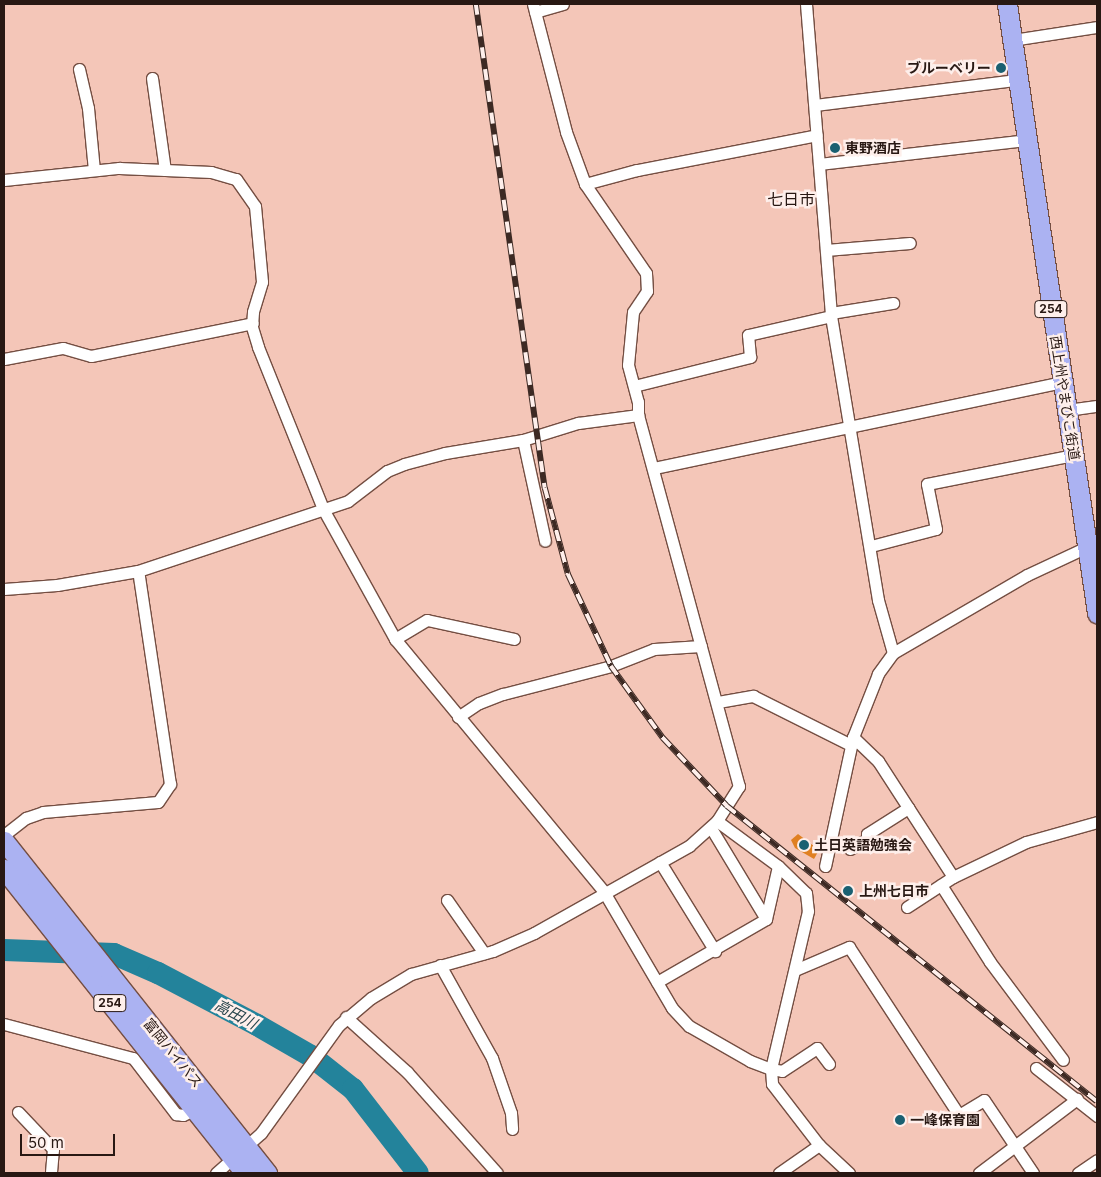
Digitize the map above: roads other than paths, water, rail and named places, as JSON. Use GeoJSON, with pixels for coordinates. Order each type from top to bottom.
{"type":"FeatureCollection","features":[{"type":"Feature","properties":{"kind":"highway","name":"西上州やまびこ街道"},"geometry":{"type":"LineString","coordinates":[[1007,4],[1016,80],[1087,547],[1095,576],[1097,614]]}},
{"type":"Feature","properties":{"kind":"highway","name":"富岡バイパス"},"geometry":{"type":"LineString","coordinates":[[4,841],[61,914],[196,1100]]}},
{"type":"Feature","properties":{"kind":"highway","name":"富岡バイパス"},"geometry":{"type":"LineString","coordinates":[[4,870],[32,906],[239,1152],[266,1173]]}},
{"type":"Feature","properties":{"kind":"highway","name":"富岡バイパス"},"geometry":{"type":"LineString","coordinates":[[239,1152],[245,1173]]}},
{"type":"Feature","properties":{"kind":"street"},"geometry":{"type":"LineString","coordinates":[[216,1173],[275,1115],[343,1021],[411,974],[484,953],[534,933],[689,846],[714,825],[739,786],[718,702],[638,415],[634,386],[628,365],[633,312],[647,291],[646,272],[585,184],[566,132],[534,8],[563,4]]}},
{"type":"Feature","properties":{"kind":"street"},"geometry":{"type":"LineString","coordinates":[[806,4],[831,315],[871,546],[878,600],[893,652]]}},
{"type":"Feature","properties":{"kind":"street"},"geometry":{"type":"LineString","coordinates":[[1012,40],[1097,28]]}},
{"type":"Feature","properties":{"kind":"street"},"geometry":{"type":"LineString","coordinates":[[79,69],[88,108],[94,170]]}},
{"type":"Feature","properties":{"kind":"street"},"geometry":{"type":"LineString","coordinates":[[152,78],[165,170]]}},
{"type":"Feature","properties":{"kind":"street"},"geometry":{"type":"LineString","coordinates":[[815,105],[1016,80]]}},
{"type":"Feature","properties":{"kind":"street"},"geometry":{"type":"LineString","coordinates":[[585,184],[637,170],[817,135]]}},
{"type":"Feature","properties":{"kind":"street"},"geometry":{"type":"LineString","coordinates":[[819,164],[1026,140]]}},
{"type":"Feature","properties":{"kind":"street"},"geometry":{"type":"LineString","coordinates":[[4,180],[94,170],[211,172],[236,179],[255,206],[262,282],[253,323],[258,347],[324,509],[396,639],[458,717],[604,892],[672,1008],[689,1026],[750,1061],[782,1072],[816,1048],[829,1064]]}},
{"type":"Feature","properties":{"kind":"street"},"geometry":{"type":"LineString","coordinates":[[826,250],[910,243]]}},
{"type":"Feature","properties":{"kind":"street"},"geometry":{"type":"LineString","coordinates":[[634,386],[750,357],[748,335],[831,315],[893,303]]}},
{"type":"Feature","properties":{"kind":"street"},"geometry":{"type":"LineString","coordinates":[[4,359],[64,348],[91,356],[253,323]]}},
{"type":"Feature","properties":{"kind":"street"},"geometry":{"type":"LineString","coordinates":[[654,468],[1063,382]]}},
{"type":"Feature","properties":{"kind":"street"},"geometry":{"type":"LineString","coordinates":[[1067,410],[1097,406]]}},
{"type":"Feature","properties":{"kind":"street"},"geometry":{"type":"LineString","coordinates":[[4,589],[57,585],[138,571],[348,501],[387,471],[404,464],[453,452],[523,440],[578,423],[638,415]]}},
{"type":"Feature","properties":{"kind":"street"},"geometry":{"type":"LineString","coordinates":[[523,440],[545,541]]}},
{"type":"Feature","properties":{"kind":"street"},"geometry":{"type":"LineString","coordinates":[[871,546],[936,529],[927,484],[1074,455]]}},
{"type":"Feature","properties":{"kind":"street"},"geometry":{"type":"LineString","coordinates":[[825,866],[852,741],[878,674],[893,652],[1026,575],[1087,547]]}},
{"type":"Feature","properties":{"kind":"street"},"geometry":{"type":"LineString","coordinates":[[4,835],[26,818],[43,812],[158,802],[170,784],[138,571]]}},
{"type":"Feature","properties":{"kind":"street"},"geometry":{"type":"LineString","coordinates":[[396,639],[427,620],[514,639]]}},
{"type":"Feature","properties":{"kind":"street"},"geometry":{"type":"LineString","coordinates":[[458,717],[479,703],[502,694],[611,666],[654,649],[701,646]]}},
{"type":"Feature","properties":{"kind":"street"},"geometry":{"type":"LineString","coordinates":[[718,702],[753,696],[852,741],[878,760],[953,877]]}},
{"type":"Feature","properties":{"kind":"street"},"geometry":{"type":"LineString","coordinates":[[850,849],[867,840],[867,834],[908,808]]}},
{"type":"Feature","properties":{"kind":"street"},"geometry":{"type":"LineString","coordinates":[[907,907],[953,877],[1026,842],[1097,822]]}},
{"type":"Feature","properties":{"kind":"street"},"geometry":{"type":"LineString","coordinates":[[714,825],[778,866],[806,893],[808,911],[771,1069],[772,1084],[783,1102],[819,1145],[850,1173]]}},
{"type":"Feature","properties":{"kind":"street"},"geometry":{"type":"LineString","coordinates":[[714,825],[766,919]]}},
{"type":"Feature","properties":{"kind":"street"},"geometry":{"type":"LineString","coordinates":[[660,862],[715,950]]}},
{"type":"Feature","properties":{"kind":"street"},"geometry":{"type":"LineString","coordinates":[[657,982],[766,919],[778,866]]}},
{"type":"Feature","properties":{"kind":"street"},"geometry":{"type":"LineString","coordinates":[[941,885],[990,962],[1063,1060]]}},
{"type":"Feature","properties":{"kind":"street"},"geometry":{"type":"LineString","coordinates":[[447,900],[484,953]]}},
{"type":"Feature","properties":{"kind":"street"},"geometry":{"type":"LineString","coordinates":[[795,970],[849,948],[960,1115],[984,1100],[1032,1173]]}},
{"type":"Feature","properties":{"kind":"street"},"geometry":{"type":"LineString","coordinates":[[440,965],[492,1058],[511,1113],[512,1129]]}},
{"type":"Feature","properties":{"kind":"street"},"geometry":{"type":"LineString","coordinates":[[343,1021],[407,1072],[497,1173]]}},
{"type":"Feature","properties":{"kind":"street"},"geometry":{"type":"LineString","coordinates":[[4,1024],[133,1058],[176,1114],[183,1115],[196,1100]]}},
{"type":"Feature","properties":{"kind":"street"},"geometry":{"type":"LineString","coordinates":[[1036,1068],[1097,1116]]}},
{"type":"Feature","properties":{"kind":"street"},"geometry":{"type":"LineString","coordinates":[[979,1173],[1077,1099]]}},
{"type":"Feature","properties":{"kind":"street"},"geometry":{"type":"LineString","coordinates":[[18,1112],[53,1150],[52,1173]]}},
{"type":"Feature","properties":{"kind":"street"},"geometry":{"type":"LineString","coordinates":[[779,1173],[819,1145]]}},
{"type":"Feature","properties":{"kind":"street"},"geometry":{"type":"LineString","coordinates":[[1078,1173],[1097,1160]]}},
{"type":"Feature","properties":{"kind":"waterway","name":"高田川"},"geometry":{"type":"LineString","coordinates":[[4,950],[114,954],[158,973],[257,1025],[311,1056],[353,1089],[418,1173]]}},
{"type":"Feature","properties":{"kind":"railway"},"geometry":{"type":"LineString","coordinates":[[476,4],[545,488],[568,574],[611,666],[663,738],[727,806],[1097,1101]]}},
{"type":"Feature","properties":{"kind":"place","name":"ブルーベリー"},"geometry":{"type":"Point","coordinates":[1001,68]}},
{"type":"Feature","properties":{"kind":"place","name":"東野酒店"},"geometry":{"type":"Point","coordinates":[835,148]}},
{"type":"Feature","properties":{"kind":"place","name":"土日英語勉強会"},"geometry":{"type":"Point","coordinates":[804,845]}},
{"type":"Feature","properties":{"kind":"place","name":"上州七日市"},"geometry":{"type":"Point","coordinates":[848,891]}},
{"type":"Feature","properties":{"kind":"place","name":"一峰保育園"},"geometry":{"type":"Point","coordinates":[900,1120]}},
{"type":"Feature","properties":{"kind":"district","name":"七日市"},"geometry":{"type":"Point","coordinates":[791,199]}}]}
